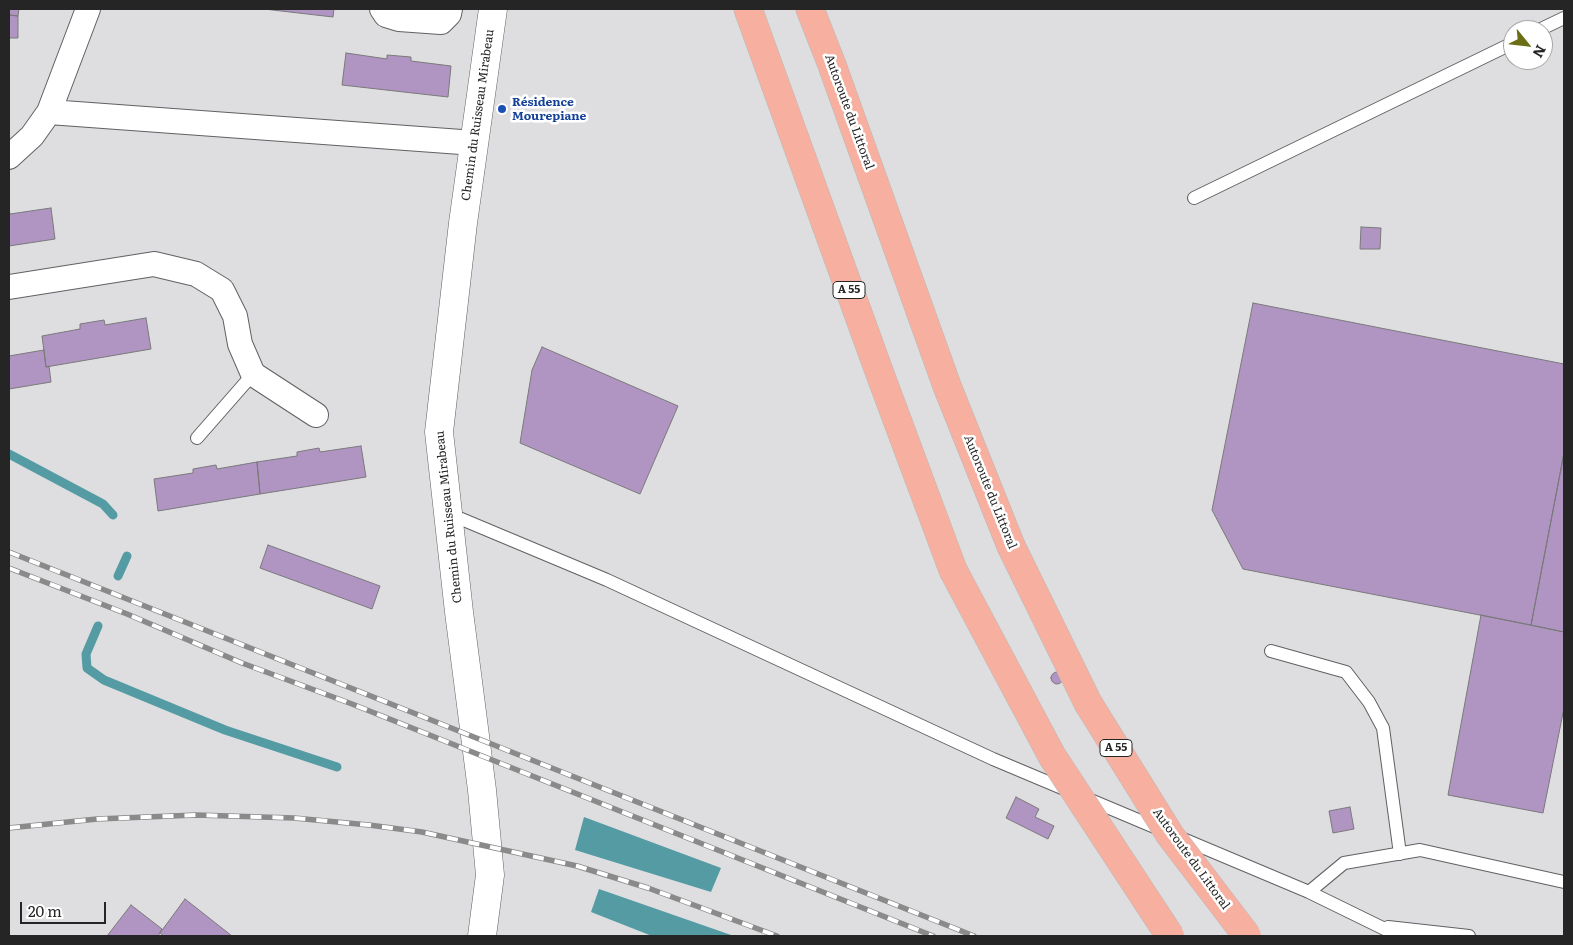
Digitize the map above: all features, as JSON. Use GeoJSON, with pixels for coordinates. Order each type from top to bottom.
{"type":"FeatureCollection","features":[{"type":"Feature","properties":{"kind":"highway","name":"A 55"},"geometry":{"type":"LineString","coordinates":[[748,9],[873,356],[953,570],[1052,756],[1170,936]]}},
{"type":"Feature","properties":{"kind":"highway","name":"Autoroute du Littoral"},"geometry":{"type":"LineString","coordinates":[[810,9],[947,386],[1011,546],[1088,703],[1170,835],[1247,936]]}},
{"type":"Feature","properties":{"kind":"street"},"geometry":{"type":"LineString","coordinates":[[9,157],[32,136],[49,112],[88,9]]}},
{"type":"Feature","properties":{"kind":"street"},"geometry":{"type":"LineString","coordinates":[[382,9],[386,15],[399,19],[441,22],[449,14],[450,9]]}},
{"type":"Feature","properties":{"kind":"street","name":"Chemin du Ruisseau Mirabeau"},"geometry":{"type":"LineString","coordinates":[[482,936],[490,875],[482,790],[447,513],[439,432],[463,224],[493,9]]}},
{"type":"Feature","properties":{"kind":"street"},"geometry":{"type":"LineString","coordinates":[[49,112],[475,143]]}},
{"type":"Feature","properties":{"kind":"street"},"geometry":{"type":"LineString","coordinates":[[9,287],[154,264],[196,274],[222,290],[235,316],[240,344],[253,374],[316,415]]}},
{"type":"Feature","properties":{"kind":"lane"},"geometry":{"type":"LineString","coordinates":[[1194,198],[1503,48]]}},
{"type":"Feature","properties":{"kind":"lane"},"geometry":{"type":"LineString","coordinates":[[198,438],[253,374]]}},
{"type":"Feature","properties":{"kind":"lane"},"geometry":{"type":"LineString","coordinates":[[447,513],[607,580],[993,760],[1309,892],[1399,936]]}},
{"type":"Feature","properties":{"kind":"lane"},"geometry":{"type":"LineString","coordinates":[[1271,651],[1346,672],[1369,702],[1383,728],[1400,854]]}},
{"type":"Feature","properties":{"kind":"lane"},"geometry":{"type":"LineString","coordinates":[[1309,892],[1344,863],[1420,850],[1564,882]]}},
{"type":"Feature","properties":{"kind":"lane"},"geometry":{"type":"LineString","coordinates":[[1378,926],[1469,936]]}},
{"type":"Feature","properties":{"kind":"water"},"geometry":{"type":"Polygon","coordinates":[[[584,817],[721,868],[711,892],[575,850],[584,817]]]}},
{"type":"Feature","properties":{"kind":"water"},"geometry":{"type":"Polygon","coordinates":[[[599,889],[734,936],[652,936],[591,912],[599,889]]]}},
{"type":"Feature","properties":{"kind":"building"},"geometry":{"type":"Polygon","coordinates":[[[9,9],[19,9],[18,16],[9,15],[9,9]]]}},
{"type":"Feature","properties":{"kind":"building"},"geometry":{"type":"Polygon","coordinates":[[[264,9],[334,9],[333,17],[264,9]]]}},
{"type":"Feature","properties":{"kind":"building"},"geometry":{"type":"Polygon","coordinates":[[[9,15],[18,16],[18,38],[9,38],[9,15]]]}},
{"type":"Feature","properties":{"kind":"building"},"geometry":{"type":"Polygon","coordinates":[[[346,53],[387,59],[387,55],[411,57],[411,61],[451,66],[448,97],[342,85],[346,53]]]}},
{"type":"Feature","properties":{"kind":"building"},"geometry":{"type":"Polygon","coordinates":[[[51,208],[55,239],[9,246],[9,210],[10,214],[51,208]]]}},
{"type":"Feature","properties":{"kind":"building"},"geometry":{"type":"Polygon","coordinates":[[[1361,227],[1381,228],[1380,249],[1360,249],[1361,227]]]}},
{"type":"Feature","properties":{"kind":"building"},"geometry":{"type":"Polygon","coordinates":[[[1253,303],[1564,364],[1564,453],[1531,625],[1243,569],[1212,510],[1253,303]]]}},
{"type":"Feature","properties":{"kind":"building"},"geometry":{"type":"Polygon","coordinates":[[[146,318],[151,349],[46,367],[42,336],[80,329],[80,324],[104,320],[105,325],[146,318]]]}},
{"type":"Feature","properties":{"kind":"building"},"geometry":{"type":"Polygon","coordinates":[[[542,347],[678,406],[640,494],[520,443],[532,370],[542,347]]]}},
{"type":"Feature","properties":{"kind":"building"},"geometry":{"type":"Polygon","coordinates":[[[44,350],[46,367],[49,366],[51,382],[9,389],[9,356],[44,350]]]}},
{"type":"Feature","properties":{"kind":"building"},"geometry":{"type":"Polygon","coordinates":[[[361,446],[366,477],[260,494],[257,462],[297,456],[297,452],[319,448],[320,452],[361,446]]]}},
{"type":"Feature","properties":{"kind":"building"},"geometry":{"type":"Polygon","coordinates":[[[1564,453],[1564,632],[1531,625],[1564,453]]]}},
{"type":"Feature","properties":{"kind":"building"},"geometry":{"type":"Polygon","coordinates":[[[257,462],[260,494],[158,511],[154,479],[193,473],[193,469],[216,465],[217,469],[257,462]]]}},
{"type":"Feature","properties":{"kind":"building"},"geometry":{"type":"Polygon","coordinates":[[[268,545],[380,586],[372,609],[260,568],[268,545]]]}},
{"type":"Feature","properties":{"kind":"building"},"geometry":{"type":"Polygon","coordinates":[[[1481,615],[1564,632],[1564,708],[1543,813],[1448,795],[1481,615]]]}},
{"type":"Feature","properties":{"kind":"building"},"geometry":{"type":"Polygon","coordinates":[[[1057,672],[1063,678],[1057,684],[1051,678],[1057,672]]]}},
{"type":"Feature","properties":{"kind":"building"},"geometry":{"type":"Polygon","coordinates":[[[1016,797],[1039,809],[1035,817],[1054,826],[1048,839],[1006,818],[1016,797]]]}},
{"type":"Feature","properties":{"kind":"building"},"geometry":{"type":"Polygon","coordinates":[[[1350,807],[1354,829],[1333,833],[1329,811],[1350,807]]]}},
{"type":"Feature","properties":{"kind":"building"},"geometry":{"type":"Polygon","coordinates":[[[185,899],[232,936],[164,936],[160,933],[185,899]]]}},
{"type":"Feature","properties":{"kind":"building"},"geometry":{"type":"Polygon","coordinates":[[[131,905],[162,929],[158,936],[107,936],[131,905]]]}},
{"type":"Feature","properties":{"kind":"waterway"},"geometry":{"type":"LineString","coordinates":[[9,454],[103,504],[113,515]]}},
{"type":"Feature","properties":{"kind":"waterway"},"geometry":{"type":"LineString","coordinates":[[118,576],[127,556]]}},
{"type":"Feature","properties":{"kind":"waterway"},"geometry":{"type":"LineString","coordinates":[[98,626],[86,654],[87,668],[104,680],[225,730],[337,767]]}},
{"type":"Feature","properties":{"kind":"railway"},"geometry":{"type":"LineString","coordinates":[[9,552],[974,936]]}},
{"type":"Feature","properties":{"kind":"railway"},"geometry":{"type":"LineString","coordinates":[[9,568],[127,614],[242,663],[352,704],[933,936]]}},
{"type":"Feature","properties":{"kind":"railway"},"geometry":{"type":"LineString","coordinates":[[9,828],[97,819],[196,815],[294,818],[422,832],[577,866],[648,888],[777,936]]}},
{"type":"Feature","properties":{"kind":"place","name":"Résidence Mourepiane"},"geometry":{"type":"Point","coordinates":[502,109]}}]}
